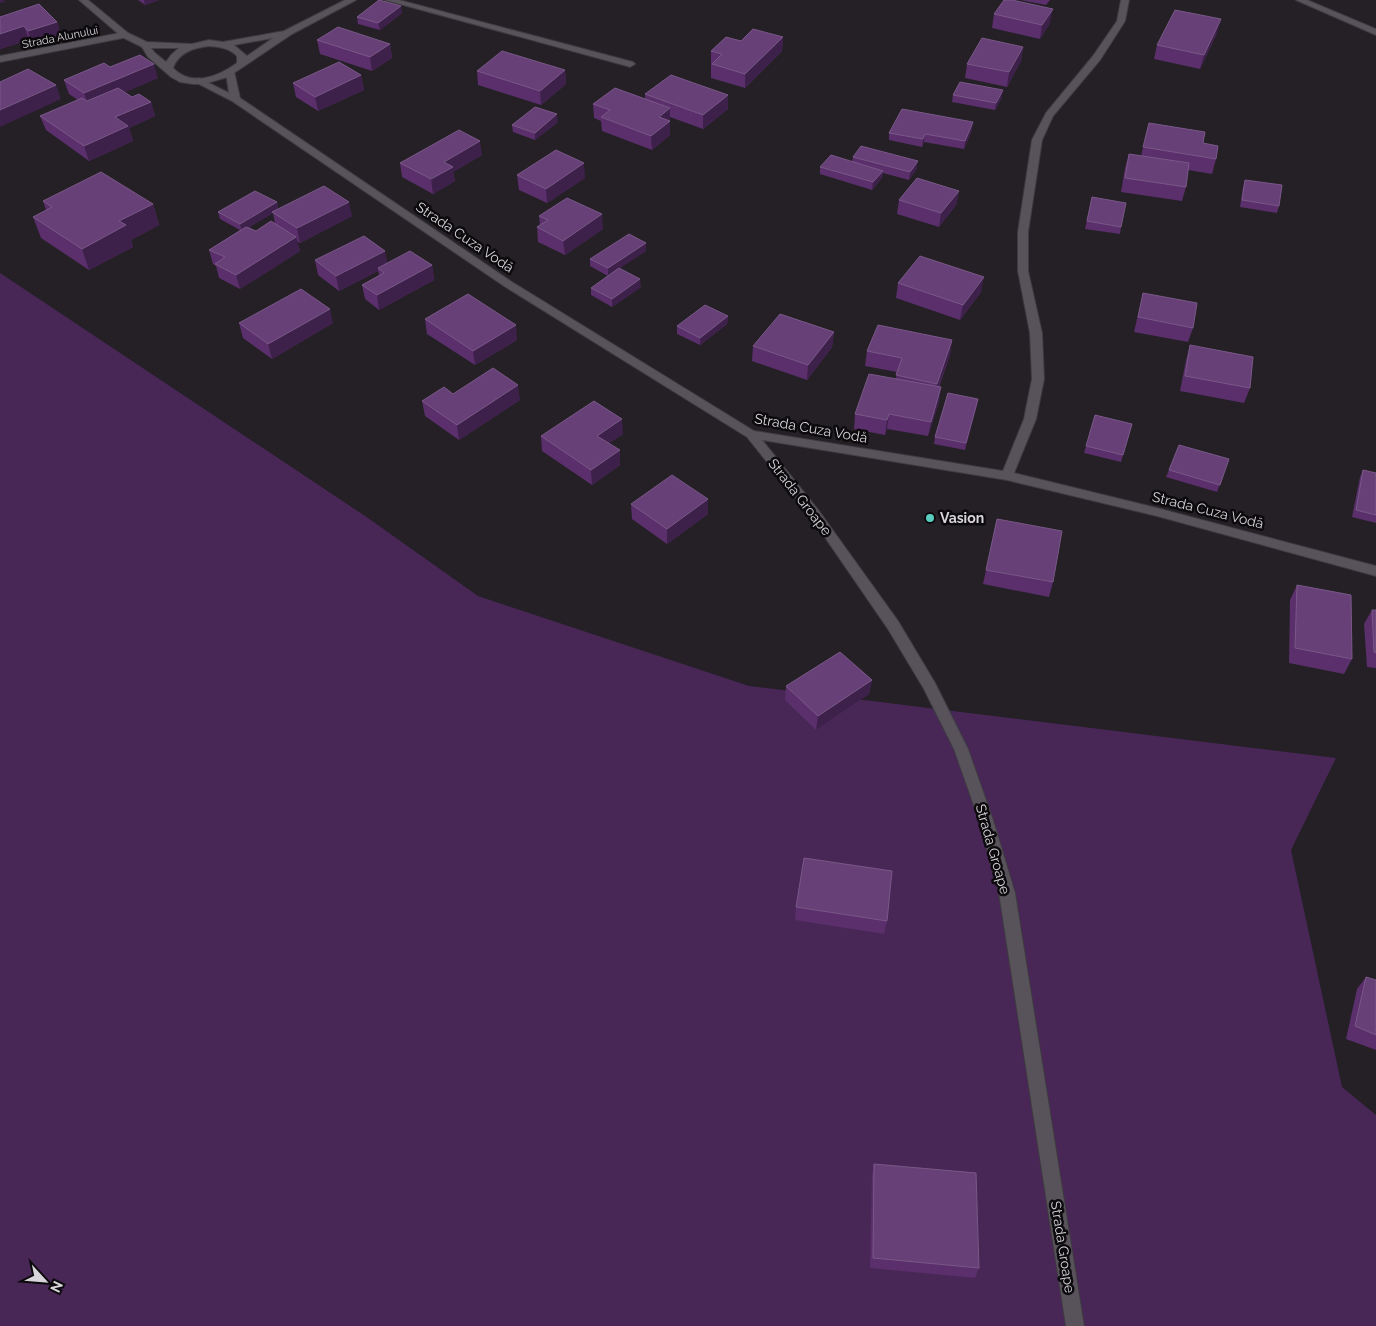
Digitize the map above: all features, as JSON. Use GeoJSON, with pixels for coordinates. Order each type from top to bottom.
{"type":"FeatureCollection","features":[{"type":"Feature","properties":{"kind":"street"},"geometry":{"type":"LineString","coordinates":[[83,0],[124,35],[145,44],[192,46],[225,44],[289,32]]}},
{"type":"Feature","properties":{"kind":"street"},"geometry":{"type":"LineString","coordinates":[[145,44],[151,55],[168,68],[172,75],[198,81],[216,79],[231,73],[289,32],[352,0]]}},
{"type":"Feature","properties":{"kind":"street"},"geometry":{"type":"LineString","coordinates":[[389,0],[630,64]]}},
{"type":"Feature","properties":{"kind":"street"},"geometry":{"type":"LineString","coordinates":[[1007,476],[1030,419],[1038,379],[1036,333],[1023,271],[1023,232],[1037,140],[1049,115],[1097,58],[1121,21],[1126,4],[1125,0]]}},
{"type":"Feature","properties":{"kind":"street"},"geometry":{"type":"LineString","coordinates":[[1300,0],[1376,32]]}},
{"type":"Feature","properties":{"kind":"street","name":"Strada Alunului"},"geometry":{"type":"LineString","coordinates":[[0,59],[124,35]]}},
{"type":"Feature","properties":{"kind":"street"},"geometry":{"type":"LineString","coordinates":[[225,44],[236,49],[242,56],[242,64]]}},
{"type":"Feature","properties":{"kind":"street"},"geometry":{"type":"LineString","coordinates":[[168,68],[170,60],[179,52],[192,46]]}},
{"type":"Feature","properties":{"kind":"street"},"geometry":{"type":"LineString","coordinates":[[231,73],[235,99]]}},
{"type":"Feature","properties":{"kind":"street","name":"Strada Cuza Vodă"},"geometry":{"type":"LineString","coordinates":[[198,81],[235,99],[508,284],[751,434],[1007,476],[1176,517],[1376,571]]}},
{"type":"Feature","properties":{"kind":"street","name":"Strada Groape"},"geometry":{"type":"LineString","coordinates":[[751,434],[815,514],[893,625],[930,687],[961,749],[986,820],[1007,893],[1076,1326]]}},
{"type":"Feature","properties":{"kind":"shaded area"},"geometry":{"type":"Polygon","coordinates":[[[0,273],[365,516],[478,596],[749,686],[1336,758],[1291,850],[1342,1087],[1376,1115],[1376,1326],[0,1326],[0,273]]]}},
{"type":"Feature","properties":{"kind":"building"},"geometry":{"type":"Polygon","coordinates":[[[379,0],[401,6],[378,23],[357,17],[379,0]]]}},
{"type":"Feature","properties":{"kind":"building"},"geometry":{"type":"Polygon","coordinates":[[[1004,0],[1053,9],[1042,25],[994,14],[1004,0]]]}},
{"type":"Feature","properties":{"kind":"building"},"geometry":{"type":"Polygon","coordinates":[[[39,4],[57,22],[28,31],[24,26],[0,34],[0,17],[39,4]]]}},
{"type":"Feature","properties":{"kind":"building"},"geometry":{"type":"Polygon","coordinates":[[[1175,10],[1221,19],[1204,55],[1157,45],[1175,10]]]}},
{"type":"Feature","properties":{"kind":"building"},"geometry":{"type":"Polygon","coordinates":[[[338,27],[390,44],[370,57],[317,40],[338,27]]]}},
{"type":"Feature","properties":{"kind":"building"},"geometry":{"type":"Polygon","coordinates":[[[753,29],[783,37],[745,74],[712,64],[722,54],[711,51],[726,37],[741,41],[753,29]]]}},
{"type":"Feature","properties":{"kind":"building"},"geometry":{"type":"Polygon","coordinates":[[[982,38],[1023,47],[1009,72],[967,64],[982,38]]]}},
{"type":"Feature","properties":{"kind":"building"},"geometry":{"type":"Polygon","coordinates":[[[502,51],[565,70],[540,91],[477,71],[502,51]]]}},
{"type":"Feature","properties":{"kind":"building"},"geometry":{"type":"Polygon","coordinates":[[[140,55],[154,64],[84,93],[64,80],[104,63],[110,67],[140,55]]]}},
{"type":"Feature","properties":{"kind":"building"},"geometry":{"type":"Polygon","coordinates":[[[339,62],[361,75],[315,97],[293,83],[339,62]]]}},
{"type":"Feature","properties":{"kind":"building"},"geometry":{"type":"Polygon","coordinates":[[[28,69],[56,85],[0,110],[0,82],[28,69]]]}},
{"type":"Feature","properties":{"kind":"building"},"geometry":{"type":"Polygon","coordinates":[[[671,75],[728,95],[703,115],[645,94],[671,75]]]}},
{"type":"Feature","properties":{"kind":"building"},"geometry":{"type":"Polygon","coordinates":[[[960,82],[1003,90],[996,103],[953,95],[960,82]]]}},
{"type":"Feature","properties":{"kind":"building"},"geometry":{"type":"Polygon","coordinates":[[[118,88],[132,97],[139,94],[151,102],[115,117],[128,126],[84,146],[40,116],[82,98],[87,101],[118,88]]]}},
{"type":"Feature","properties":{"kind":"building"},"geometry":{"type":"Polygon","coordinates":[[[615,88],[670,108],[659,117],[670,121],[651,136],[601,117],[610,110],[593,104],[615,88]]]}},
{"type":"Feature","properties":{"kind":"building"},"geometry":{"type":"Polygon","coordinates":[[[535,107],[557,114],[535,133],[512,125],[535,107]]]}},
{"type":"Feature","properties":{"kind":"building"},"geometry":{"type":"Polygon","coordinates":[[[902,109],[973,122],[965,141],[925,134],[923,139],[889,133],[902,109]]]}},
{"type":"Feature","properties":{"kind":"building"},"geometry":{"type":"Polygon","coordinates":[[[1149,123],[1205,132],[1203,143],[1218,146],[1216,159],[1143,147],[1149,123]]]}},
{"type":"Feature","properties":{"kind":"building"},"geometry":{"type":"Polygon","coordinates":[[[459,130],[480,141],[444,162],[453,167],[431,179],[400,163],[459,130]]]}},
{"type":"Feature","properties":{"kind":"building"},"geometry":{"type":"Polygon","coordinates":[[[861,146],[918,161],[910,172],[853,157],[861,146]]]}},
{"type":"Feature","properties":{"kind":"building"},"geometry":{"type":"Polygon","coordinates":[[[556,150],[584,163],[546,189],[517,175],[556,150]]]}},
{"type":"Feature","properties":{"kind":"building"},"geometry":{"type":"Polygon","coordinates":[[[1129,154],[1189,163],[1186,187],[1125,178],[1129,154]]]}},
{"type":"Feature","properties":{"kind":"building"},"geometry":{"type":"Polygon","coordinates":[[[831,155],[883,171],[873,182],[820,167],[831,155]]]}},
{"type":"Feature","properties":{"kind":"building"},"geometry":{"type":"Polygon","coordinates":[[[101,172],[153,204],[119,221],[126,225],[82,249],[33,217],[52,207],[43,201],[101,172]]]}},
{"type":"Feature","properties":{"kind":"building"},"geometry":{"type":"Polygon","coordinates":[[[917,178],[959,191],[941,213],[899,200],[917,178]]]}},
{"type":"Feature","properties":{"kind":"building"},"geometry":{"type":"Polygon","coordinates":[[[1245,180],[1282,185],[1279,206],[1242,200],[1245,180]]]}},
{"type":"Feature","properties":{"kind":"building"},"geometry":{"type":"Polygon","coordinates":[[[324,186],[349,202],[297,228],[272,212],[324,186]]]}},
{"type":"Feature","properties":{"kind":"building"},"geometry":{"type":"Polygon","coordinates":[[[255,191],[277,202],[240,224],[218,212],[255,191]]]}},
{"type":"Feature","properties":{"kind":"building"},"geometry":{"type":"Polygon","coordinates":[[[1092,197],[1126,203],[1121,227],[1087,221],[1092,197]]]}},
{"type":"Feature","properties":{"kind":"building"},"geometry":{"type":"Polygon","coordinates":[[[567,198],[602,214],[563,241],[537,227],[548,220],[539,216],[567,198]]]}},
{"type":"Feature","properties":{"kind":"building"},"geometry":{"type":"Polygon","coordinates":[[[271,221],[296,237],[236,275],[215,264],[225,257],[209,250],[246,227],[256,231],[271,221]]]}},
{"type":"Feature","properties":{"kind":"building"},"geometry":{"type":"Polygon","coordinates":[[[629,234],[646,243],[608,268],[590,259],[629,234]]]}},
{"type":"Feature","properties":{"kind":"building"},"geometry":{"type":"Polygon","coordinates":[[[364,236],[385,251],[336,276],[315,260],[364,236]]]}},
{"type":"Feature","properties":{"kind":"building"},"geometry":{"type":"Polygon","coordinates":[[[410,251],[432,265],[377,295],[362,285],[384,273],[378,268],[410,251]]]}},
{"type":"Feature","properties":{"kind":"building"},"geometry":{"type":"Polygon","coordinates":[[[920,256],[984,277],[963,305],[898,283],[920,256]]]}},
{"type":"Feature","properties":{"kind":"building"},"geometry":{"type":"Polygon","coordinates":[[[619,268],[640,279],[612,299],[591,288],[619,268]]]}},
{"type":"Feature","properties":{"kind":"building"},"geometry":{"type":"Polygon","coordinates":[[[301,289],[330,309],[268,344],[239,323],[301,289]]]}},
{"type":"Feature","properties":{"kind":"building"},"geometry":{"type":"Polygon","coordinates":[[[1143,293],[1197,303],[1193,328],[1138,317],[1143,293]]]}},
{"type":"Feature","properties":{"kind":"building"},"geometry":{"type":"Polygon","coordinates":[[[468,294],[516,325],[473,351],[425,319],[468,294]]]}},
{"type":"Feature","properties":{"kind":"building"},"geometry":{"type":"Polygon","coordinates":[[[705,305],[728,316],[700,338],[677,326],[705,305]]]}},
{"type":"Feature","properties":{"kind":"building"},"geometry":{"type":"Polygon","coordinates":[[[780,314],[834,332],[808,365],[753,346],[780,314]]]}},
{"type":"Feature","properties":{"kind":"building"},"geometry":{"type":"Polygon","coordinates":[[[878,325],[952,340],[937,384],[896,375],[902,358],[867,351],[878,325]]]}},
{"type":"Feature","properties":{"kind":"building"},"geometry":{"type":"Polygon","coordinates":[[[1190,345],[1253,357],[1250,388],[1185,376],[1190,345]]]}},
{"type":"Feature","properties":{"kind":"building"},"geometry":{"type":"Polygon","coordinates":[[[493,368],[518,385],[457,425],[422,401],[444,387],[453,394],[493,368]]]}},
{"type":"Feature","properties":{"kind":"building"},"geometry":{"type":"Polygon","coordinates":[[[869,374],[941,387],[931,422],[889,414],[887,420],[855,414],[869,374]]]}},
{"type":"Feature","properties":{"kind":"building"},"geometry":{"type":"Polygon","coordinates":[[[948,393],[978,399],[966,443],[935,437],[948,393]]]}},
{"type":"Feature","properties":{"kind":"building"},"geometry":{"type":"Polygon","coordinates":[[[594,401],[622,419],[597,436],[620,450],[591,470],[541,436],[594,401]]]}},
{"type":"Feature","properties":{"kind":"building"},"geometry":{"type":"Polygon","coordinates":[[[1095,415],[1132,424],[1123,455],[1086,446],[1095,415]]]}},
{"type":"Feature","properties":{"kind":"building"},"geometry":{"type":"Polygon","coordinates":[[[1179,445],[1229,459],[1220,485],[1169,470],[1179,445]]]}},
{"type":"Feature","properties":{"kind":"building"},"geometry":{"type":"Polygon","coordinates":[[[1363,470],[1376,473],[1376,515],[1356,510],[1363,470]]]}},
{"type":"Feature","properties":{"kind":"building"},"geometry":{"type":"Polygon","coordinates":[[[672,475],[708,499],[667,529],[631,504],[672,475]]]}},
{"type":"Feature","properties":{"kind":"building"},"geometry":{"type":"Polygon","coordinates":[[[997,519],[1062,531],[1053,582],[986,570],[997,519]]]}},
{"type":"Feature","properties":{"kind":"building"},"geometry":{"type":"Polygon","coordinates":[[[1297,585],[1351,595],[1352,659],[1295,648],[1297,585]]]}},
{"type":"Feature","properties":{"kind":"building"},"geometry":{"type":"Polygon","coordinates":[[[1372,610],[1376,610],[1376,653],[1374,652],[1372,610]]]}},
{"type":"Feature","properties":{"kind":"building"},"geometry":{"type":"Polygon","coordinates":[[[840,652],[872,680],[818,716],[786,686],[840,652]]]}},
{"type":"Feature","properties":{"kind":"building"},"geometry":{"type":"Polygon","coordinates":[[[804,858],[892,871],[887,921],[796,907],[804,858]]]}},
{"type":"Feature","properties":{"kind":"building"},"geometry":{"type":"Polygon","coordinates":[[[1366,977],[1376,980],[1376,1035],[1355,1026],[1366,977]]]}},
{"type":"Feature","properties":{"kind":"building"},"geometry":{"type":"Polygon","coordinates":[[[874,1164],[976,1173],[979,1268],[873,1258],[874,1164]]]}},
{"type":"Feature","properties":{"kind":"place","name":"Vasion"},"geometry":{"type":"Point","coordinates":[930,518]}}]}
